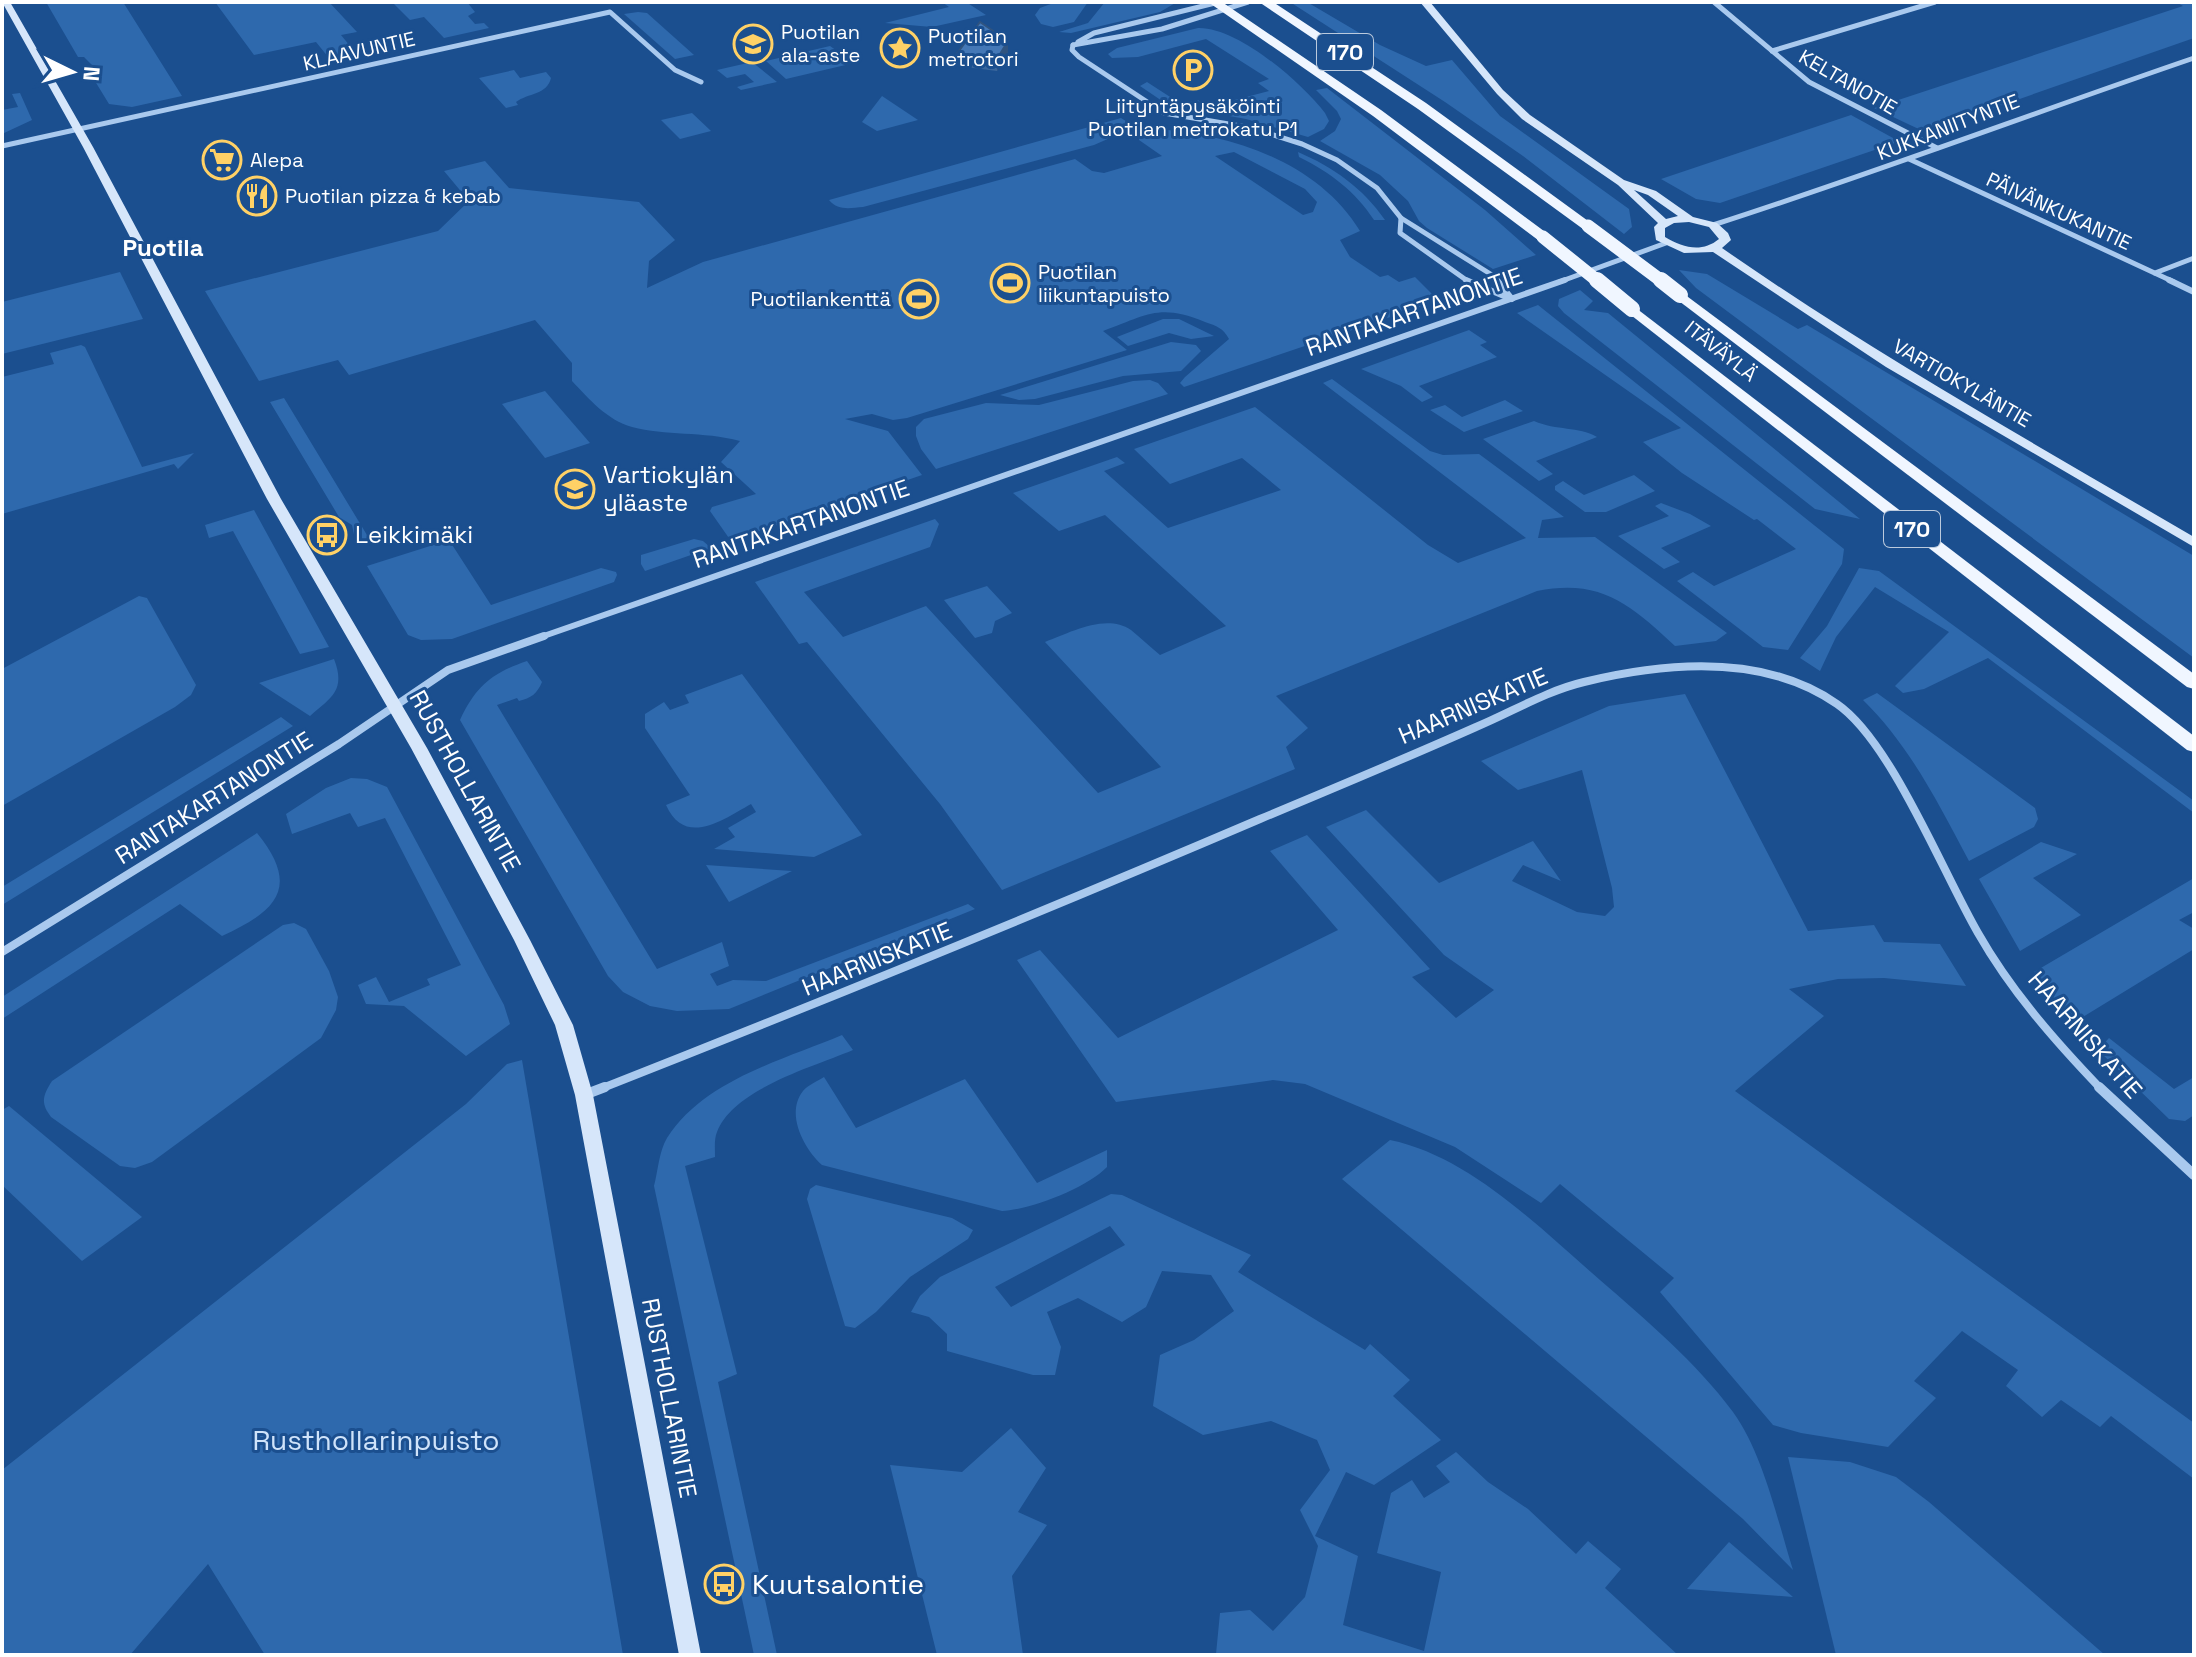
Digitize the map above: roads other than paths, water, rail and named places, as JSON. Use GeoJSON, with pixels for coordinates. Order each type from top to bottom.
{"type":"FeatureCollection","features":[{"type":"Feature","properties":{"kind":"main road","name":"RUSTHOLLARINTIE"},"geometry":{"type":"LineString","coordinates":[[5,2],[77,128],[274,499],[394,705],[552,996],[574,1050],[584,1095],[690,1655]]}},
{"type":"Feature","properties":{"kind":"main road","name":"ITÄVÄYLÄ"},"geometry":{"type":"LineString","coordinates":[[1265,2],[1422,106],[1588,226],[2194,683]]}},
{"type":"Feature","properties":{"kind":"main road"},"geometry":{"type":"LineString","coordinates":[[1425,2],[1500,92],[1526,117],[1620,182],[1664,223]]}},
{"type":"Feature","properties":{"kind":"main road","name":"ITÄVÄYLÄ"},"geometry":{"type":"LineString","coordinates":[[1218,4],[1377,113],[1543,237],[2194,746]]}},
{"type":"Feature","properties":{"kind":"main road"},"geometry":{"type":"LineString","coordinates":[[1620,182],[1652,193],[1689,219],[1713,225],[1725,240],[1714,248],[1695,251],[1666,243],[1657,232],[1664,223],[1689,219]]}},
{"type":"Feature","properties":{"kind":"main road","name":"VARTIOKYLÄNTIE"},"geometry":{"type":"LineString","coordinates":[[1714,248],[1862,348],[2194,543]]}},
{"type":"Feature","properties":{"kind":"street"},"geometry":{"type":"LineString","coordinates":[[1073,45],[1094,33],[1218,4],[1248,2]]}},
{"type":"Feature","properties":{"kind":"street","name":"KELTANOTIE"},"geometry":{"type":"LineString","coordinates":[[1714,2],[1811,84],[1937,148]]}},
{"type":"Feature","properties":{"kind":"street"},"geometry":{"type":"LineString","coordinates":[[1772,51],[1935,2]]}},
{"type":"Feature","properties":{"kind":"street"},"geometry":{"type":"LineString","coordinates":[[1073,45],[1104,42],[1218,4]]}},
{"type":"Feature","properties":{"kind":"street","name":"KLAAVUNTIE"},"geometry":{"type":"LineString","coordinates":[[2,146],[610,12],[675,70],[701,82]]}},
{"type":"Feature","properties":{"kind":"street"},"geometry":{"type":"LineString","coordinates":[[1073,45],[1072,50],[1079,57],[1155,110],[1279,136],[1337,160],[1377,188],[1401,218],[1492,275],[1512,299]]}},
{"type":"Feature","properties":{"kind":"street","name":"KUKKANIITYNTIE"},"geometry":{"type":"LineString","coordinates":[[1713,225],[2194,58]]}},
{"type":"Feature","properties":{"kind":"street","name":"PÄIVÄNKUKANTIE"},"geometry":{"type":"LineString","coordinates":[[1909,159],[2194,292]]}},
{"type":"Feature","properties":{"kind":"street"},"geometry":{"type":"LineString","coordinates":[[1401,218],[1400,233],[1468,282],[1512,299]]}},
{"type":"Feature","properties":{"kind":"street","name":"RANTAKARTANONTIE"},"geometry":{"type":"LineString","coordinates":[[2,952],[339,744],[448,670],[1666,243]]}},
{"type":"Feature","properties":{"kind":"street"},"geometry":{"type":"LineString","coordinates":[[2155,273],[2194,258]]}},
{"type":"Feature","properties":{"kind":"street","name":"HAARNISKATIE"},"geometry":{"type":"LineString","coordinates":[[584,1095],[972,942],[1579,683],[1690,667],[1745,669],[1777,674],[1810,688],[1858,721],[1889,767],[1982,940],[2031,1011],[2089,1076],[2153,1140],[2194,1175]]}},
{"type":"Feature","properties":{"kind":"place","name":"Puotilan ala-aste"},"geometry":{"type":"Point","coordinates":[753,44]}},
{"type":"Feature","properties":{"kind":"place","name":"Puotilan metrotori"},"geometry":{"type":"Point","coordinates":[900,48]}},
{"type":"Feature","properties":{"kind":"place","name":"Liityntäpysäköinti Puotilan metrokatu P1"},"geometry":{"type":"Point","coordinates":[1193,70]}},
{"type":"Feature","properties":{"kind":"place","name":"Alepa"},"geometry":{"type":"Point","coordinates":[222,160]}},
{"type":"Feature","properties":{"kind":"place","name":"Puotilan pizza & kebab"},"geometry":{"type":"Point","coordinates":[257,196]}},
{"type":"Feature","properties":{"kind":"place","name":"Puotilan liikuntapuisto"},"geometry":{"type":"Point","coordinates":[1010,283]}},
{"type":"Feature","properties":{"kind":"place","name":"Puotilankenttä"},"geometry":{"type":"Point","coordinates":[919,299]}},
{"type":"Feature","properties":{"kind":"place","name":"Vartiokylän yläaste"},"geometry":{"type":"Point","coordinates":[575,489]}},
{"type":"Feature","properties":{"kind":"place","name":"Leikkimäki"},"geometry":{"type":"Point","coordinates":[327,535]}},
{"type":"Feature","properties":{"kind":"place","name":"Kuutsalontie"},"geometry":{"type":"Point","coordinates":[724,1584]}},
{"type":"Feature","properties":{"kind":"district","name":"Puotila"},"geometry":{"type":"Point","coordinates":[163,248]}},
{"type":"Feature","properties":{"kind":"park label","name":"Rusthollarinpuisto"},"geometry":{"type":"Point","coordinates":[376,1440]}}]}
